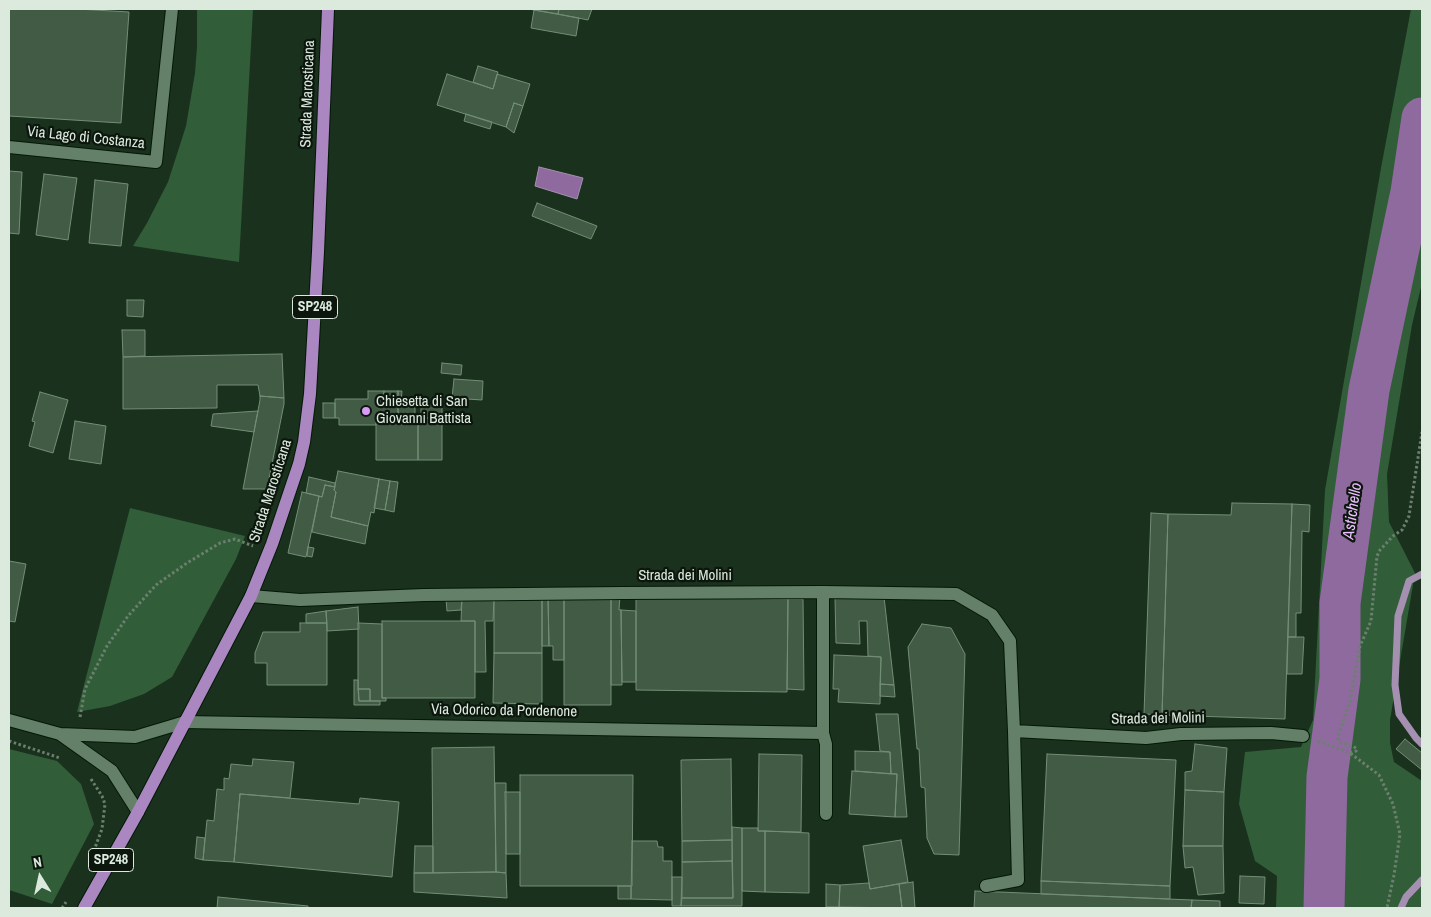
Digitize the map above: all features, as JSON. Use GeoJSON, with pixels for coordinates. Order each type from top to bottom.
{"type":"FeatureCollection","features":[{"type":"Feature","properties":{"kind":"main road","name":"Strada Marosticana"},"geometry":{"type":"LineString","coordinates":[[84,908],[138,812],[251,596],[269,552],[299,464],[304,442],[310,394],[328,9]]}},
{"type":"Feature","properties":{"kind":"street","name":"Via Lago di Costanza"},"geometry":{"type":"LineString","coordinates":[[9,147],[156,162],[172,9]]}},
{"type":"Feature","properties":{"kind":"street","name":"Strada dei Molini"},"geometry":{"type":"LineString","coordinates":[[251,596],[300,600],[632,592],[956,594],[992,615],[1010,641],[1018,880],[986,886]]}},
{"type":"Feature","properties":{"kind":"street"},"geometry":{"type":"LineString","coordinates":[[823,592],[823,733],[826,744],[826,814]]}},
{"type":"Feature","properties":{"kind":"street"},"geometry":{"type":"LineString","coordinates":[[9,720],[60,734],[112,771],[138,812]]}},
{"type":"Feature","properties":{"kind":"street","name":"Via Odorico da Pordenone"},"geometry":{"type":"LineString","coordinates":[[60,734],[135,737],[184,722],[823,733]]}},
{"type":"Feature","properties":{"kind":"street","name":"Strada dei Molini"},"geometry":{"type":"LineString","coordinates":[[1014,731],[1146,738],[1181,734],[1271,733],[1302,736]]}},
{"type":"Feature","properties":{"kind":"path"},"geometry":{"type":"LineString","coordinates":[[1349,752],[1356,751],[1357,748],[1339,742],[1338,736],[1350,701],[1360,646],[1371,621],[1377,556],[1393,536],[1402,530],[1409,516],[1422,432]]}},
{"type":"Feature","properties":{"kind":"path"},"geometry":{"type":"LineString","coordinates":[[76,735],[86,689],[107,646],[128,616],[156,585],[220,543],[235,539],[269,552]]}},
{"type":"Feature","properties":{"kind":"path"},"geometry":{"type":"LineString","coordinates":[[1302,736],[1349,752],[1379,775],[1393,804],[1400,834],[1387,908]]}},
{"type":"Feature","properties":{"kind":"path"},"geometry":{"type":"LineString","coordinates":[[9,741],[68,760]]}},
{"type":"Feature","properties":{"kind":"path"},"geometry":{"type":"LineString","coordinates":[[87,772],[105,804],[102,829],[92,854]]}},
{"type":"Feature","properties":{"kind":"path"},"geometry":{"type":"LineString","coordinates":[[62,908],[66,901]]}},
{"type":"Feature","properties":{"kind":"green space"},"geometry":{"type":"Polygon","coordinates":[[[197,9],[253,9],[239,262],[133,246],[168,182],[186,126],[195,73],[197,9]]]}},
{"type":"Feature","properties":{"kind":"green space"},"geometry":{"type":"Polygon","coordinates":[[[1411,9],[1422,9],[1422,283],[1412,325],[1387,474],[1389,522],[1415,573],[1390,720],[1390,743],[1394,762],[1422,781],[1422,908],[1276,908],[1277,876],[1255,861],[1239,804],[1245,752],[1301,747],[1313,720],[1325,490],[1381,168],[1411,9]]]}},
{"type":"Feature","properties":{"kind":"green space"},"geometry":{"type":"Polygon","coordinates":[[[130,508],[245,536],[236,559],[172,677],[144,694],[110,706],[77,712],[130,508]]]}},
{"type":"Feature","properties":{"kind":"green space"},"geometry":{"type":"Polygon","coordinates":[[[9,749],[57,761],[81,784],[94,824],[52,904],[9,890],[9,749]]]}},
{"type":"Feature","properties":{"kind":"shaded area"},"geometry":{"type":"Polygon","coordinates":[[[539,167],[583,178],[577,199],[535,186],[539,167]]]}},
{"type":"Feature","properties":{"kind":"building"},"geometry":{"type":"Polygon","coordinates":[[[9,9],[77,9],[129,12],[121,123],[9,116],[9,9]]]}},
{"type":"Feature","properties":{"kind":"building"},"geometry":{"type":"Polygon","coordinates":[[[528,9],[559,9],[558,14],[528,9]]]}},
{"type":"Feature","properties":{"kind":"building"},"geometry":{"type":"Polygon","coordinates":[[[559,9],[592,9],[588,20],[558,14],[559,9]]]}},
{"type":"Feature","properties":{"kind":"building"},"geometry":{"type":"Polygon","coordinates":[[[534,10],[579,18],[576,36],[531,28],[534,10]]]}},
{"type":"Feature","properties":{"kind":"building"},"geometry":{"type":"Polygon","coordinates":[[[478,66],[498,72],[493,89],[473,82],[478,66]]]}},
{"type":"Feature","properties":{"kind":"building"},"geometry":{"type":"Polygon","coordinates":[[[447,74],[493,89],[497,74],[530,84],[523,106],[514,103],[506,127],[437,105],[447,74]]]}},
{"type":"Feature","properties":{"kind":"building"},"geometry":{"type":"Polygon","coordinates":[[[514,103],[523,106],[514,133],[506,127],[514,103]]]}},
{"type":"Feature","properties":{"kind":"building"},"geometry":{"type":"Polygon","coordinates":[[[466,114],[492,122],[490,129],[464,121],[466,114]]]}},
{"type":"Feature","properties":{"kind":"building"},"geometry":{"type":"Polygon","coordinates":[[[9,171],[22,172],[19,234],[9,233],[9,171]]]}},
{"type":"Feature","properties":{"kind":"building"},"geometry":{"type":"Polygon","coordinates":[[[44,174],[77,178],[68,240],[36,235],[44,174]]]}},
{"type":"Feature","properties":{"kind":"building"},"geometry":{"type":"Polygon","coordinates":[[[95,180],[128,184],[121,246],[89,243],[95,180]]]}},
{"type":"Feature","properties":{"kind":"building"},"geometry":{"type":"Polygon","coordinates":[[[537,203],[597,226],[591,239],[532,216],[537,203]]]}},
{"type":"Feature","properties":{"kind":"building"},"geometry":{"type":"Polygon","coordinates":[[[127,300],[144,300],[143,317],[127,316],[127,300]]]}},
{"type":"Feature","properties":{"kind":"building"},"geometry":{"type":"Polygon","coordinates":[[[122,330],[145,330],[145,356],[123,357],[122,330]]]}},
{"type":"Feature","properties":{"kind":"building"},"geometry":{"type":"Polygon","coordinates":[[[282,354],[284,398],[260,396],[258,385],[217,385],[217,408],[123,409],[123,357],[282,354]]]}},
{"type":"Feature","properties":{"kind":"building"},"geometry":{"type":"Polygon","coordinates":[[[442,363],[462,365],[461,375],[441,373],[442,363]]]}},
{"type":"Feature","properties":{"kind":"building"},"geometry":{"type":"Polygon","coordinates":[[[454,379],[483,381],[482,400],[452,398],[454,379]]]}},
{"type":"Feature","properties":{"kind":"building","name":"Chiesetta di San Giovanni Battista"},"geometry":{"type":"Polygon","coordinates":[[[368,391],[384,391],[383,404],[398,404],[398,420],[376,420],[376,425],[339,425],[339,418],[335,418],[335,399],[368,399],[368,391]]]}},
{"type":"Feature","properties":{"kind":"building"},"geometry":{"type":"Polygon","coordinates":[[[384,391],[398,391],[398,404],[383,404],[384,391]]]}},
{"type":"Feature","properties":{"kind":"building"},"geometry":{"type":"Polygon","coordinates":[[[398,391],[402,391],[401,403],[415,402],[415,417],[418,418],[418,460],[376,460],[376,420],[398,420],[398,391]]]}},
{"type":"Feature","properties":{"kind":"building"},"geometry":{"type":"Polygon","coordinates":[[[40,392],[68,400],[53,453],[29,446],[35,422],[32,421],[40,392]]]}},
{"type":"Feature","properties":{"kind":"building"},"geometry":{"type":"Polygon","coordinates":[[[260,396],[284,398],[284,404],[267,489],[243,489],[260,400],[260,396]]]}},
{"type":"Feature","properties":{"kind":"building"},"geometry":{"type":"Polygon","coordinates":[[[323,403],[335,403],[335,418],[323,418],[323,403]]]}},
{"type":"Feature","properties":{"kind":"building"},"geometry":{"type":"Polygon","coordinates":[[[421,405],[442,405],[442,418],[421,418],[421,405]]]}},
{"type":"Feature","properties":{"kind":"building"},"geometry":{"type":"Polygon","coordinates":[[[258,411],[254,432],[211,426],[213,414],[258,411]]]}},
{"type":"Feature","properties":{"kind":"building"},"geometry":{"type":"Polygon","coordinates":[[[418,418],[442,418],[442,460],[418,460],[418,418]]]}},
{"type":"Feature","properties":{"kind":"building"},"geometry":{"type":"Polygon","coordinates":[[[75,421],[106,426],[101,464],[69,459],[75,421]]]}},
{"type":"Feature","properties":{"kind":"building"},"geometry":{"type":"Polygon","coordinates":[[[338,471],[379,479],[374,513],[371,512],[368,526],[331,517],[338,471]]]}},
{"type":"Feature","properties":{"kind":"building"},"geometry":{"type":"Polygon","coordinates":[[[309,477],[335,483],[335,487],[325,485],[322,497],[306,493],[309,477]]]}},
{"type":"Feature","properties":{"kind":"building"},"geometry":{"type":"Polygon","coordinates":[[[379,479],[390,481],[385,510],[374,508],[379,479]]]}},
{"type":"Feature","properties":{"kind":"building"},"geometry":{"type":"Polygon","coordinates":[[[390,481],[398,482],[394,512],[385,510],[390,481]]]}},
{"type":"Feature","properties":{"kind":"building"},"geometry":{"type":"Polygon","coordinates":[[[325,485],[335,487],[334,490],[336,492],[331,517],[368,526],[365,544],[312,532],[319,496],[322,497],[325,485]]]}},
{"type":"Feature","properties":{"kind":"building"},"geometry":{"type":"Polygon","coordinates":[[[302,492],[319,496],[306,557],[288,553],[302,492]]]}},
{"type":"Feature","properties":{"kind":"building"},"geometry":{"type":"Polygon","coordinates":[[[1232,503],[1292,504],[1285,719],[1162,715],[1168,514],[1231,515],[1232,503]]]}},
{"type":"Feature","properties":{"kind":"building"},"geometry":{"type":"Polygon","coordinates":[[[1292,504],[1310,505],[1309,532],[1302,531],[1301,613],[1296,613],[1296,637],[1288,637],[1292,504]]]}},
{"type":"Feature","properties":{"kind":"building"},"geometry":{"type":"Polygon","coordinates":[[[1151,513],[1168,514],[1162,715],[1144,714],[1151,513]]]}},
{"type":"Feature","properties":{"kind":"building"},"geometry":{"type":"Polygon","coordinates":[[[308,547],[314,548],[312,557],[307,556],[308,547]]]}},
{"type":"Feature","properties":{"kind":"building"},"geometry":{"type":"Polygon","coordinates":[[[9,561],[26,564],[15,622],[9,621],[9,561]]]}},
{"type":"Feature","properties":{"kind":"building"},"geometry":{"type":"Polygon","coordinates":[[[494,595],[542,595],[542,653],[494,653],[494,595]]]}},
{"type":"Feature","properties":{"kind":"building"},"geometry":{"type":"Polygon","coordinates":[[[620,596],[622,685],[611,685],[611,597],[620,596]]]}},
{"type":"Feature","properties":{"kind":"building"},"geometry":{"type":"Polygon","coordinates":[[[542,597],[548,597],[549,646],[542,646],[542,597]]]}},
{"type":"Feature","properties":{"kind":"building"},"geometry":{"type":"Polygon","coordinates":[[[548,597],[564,597],[564,660],[553,660],[553,646],[549,646],[548,597]]]}},
{"type":"Feature","properties":{"kind":"building"},"geometry":{"type":"Polygon","coordinates":[[[564,597],[611,597],[611,705],[564,705],[564,597]]]}},
{"type":"Feature","properties":{"kind":"building"},"geometry":{"type":"Polygon","coordinates":[[[636,597],[788,599],[787,692],[636,690],[636,597]]]}},
{"type":"Feature","properties":{"kind":"building"},"geometry":{"type":"Polygon","coordinates":[[[884,597],[894,685],[880,684],[881,657],[868,656],[867,621],[859,621],[860,644],[836,643],[835,598],[884,597]]]}},
{"type":"Feature","properties":{"kind":"building"},"geometry":{"type":"Polygon","coordinates":[[[494,598],[493,621],[485,621],[486,672],[475,672],[475,621],[461,621],[462,599],[494,598]]]}},
{"type":"Feature","properties":{"kind":"building"},"geometry":{"type":"Polygon","coordinates":[[[446,599],[462,599],[461,610],[447,611],[446,599]]]}},
{"type":"Feature","properties":{"kind":"building"},"geometry":{"type":"Polygon","coordinates":[[[788,599],[803,599],[804,690],[787,689],[788,599]]]}},
{"type":"Feature","properties":{"kind":"building"},"geometry":{"type":"Polygon","coordinates":[[[358,607],[359,629],[327,631],[326,611],[358,607]]]}},
{"type":"Feature","properties":{"kind":"building"},"geometry":{"type":"Polygon","coordinates":[[[621,610],[636,611],[636,682],[622,682],[621,610]]]}},
{"type":"Feature","properties":{"kind":"building"},"geometry":{"type":"Polygon","coordinates":[[[326,611],[327,623],[306,623],[306,614],[326,611]]]}},
{"type":"Feature","properties":{"kind":"building"},"geometry":{"type":"Polygon","coordinates":[[[382,621],[475,621],[475,698],[382,698],[382,621]]]}},
{"type":"Feature","properties":{"kind":"building"},"geometry":{"type":"Polygon","coordinates":[[[300,623],[327,623],[327,685],[267,685],[267,663],[255,663],[255,653],[263,632],[300,632],[300,623]]]}},
{"type":"Feature","properties":{"kind":"building"},"geometry":{"type":"Polygon","coordinates":[[[358,623],[382,624],[382,698],[386,698],[386,701],[370,701],[370,689],[358,689],[358,623]]]}},
{"type":"Feature","properties":{"kind":"building"},"geometry":{"type":"Polygon","coordinates":[[[922,624],[951,628],[965,654],[959,855],[934,854],[927,838],[925,788],[921,787],[919,749],[917,749],[908,647],[922,624]]]}},
{"type":"Feature","properties":{"kind":"building"},"geometry":{"type":"Polygon","coordinates":[[[1288,637],[1304,637],[1302,674],[1287,674],[1288,637]]]}},
{"type":"Feature","properties":{"kind":"building"},"geometry":{"type":"Polygon","coordinates":[[[494,653],[542,653],[542,704],[493,703],[494,653]]]}},
{"type":"Feature","properties":{"kind":"building"},"geometry":{"type":"Polygon","coordinates":[[[834,655],[881,657],[880,704],[838,702],[839,689],[833,689],[834,655]]]}},
{"type":"Feature","properties":{"kind":"building"},"geometry":{"type":"Polygon","coordinates":[[[354,680],[358,680],[359,701],[380,701],[380,705],[354,705],[354,680]]]}},
{"type":"Feature","properties":{"kind":"building"},"geometry":{"type":"Polygon","coordinates":[[[880,684],[894,685],[895,697],[880,696],[880,684]]]}},
{"type":"Feature","properties":{"kind":"building"},"geometry":{"type":"Polygon","coordinates":[[[358,689],[370,689],[370,701],[359,701],[358,689]]]}},
{"type":"Feature","properties":{"kind":"building"},"geometry":{"type":"Polygon","coordinates":[[[876,714],[898,714],[907,817],[895,817],[897,774],[891,774],[890,752],[880,751],[876,714]]]}},
{"type":"Feature","properties":{"kind":"building"},"geometry":{"type":"Polygon","coordinates":[[[1405,739],[1422,753],[1422,770],[1396,749],[1405,739]]]}},
{"type":"Feature","properties":{"kind":"building"},"geometry":{"type":"Polygon","coordinates":[[[1195,744],[1227,748],[1224,792],[1185,790],[1185,772],[1192,771],[1195,744]]]}},
{"type":"Feature","properties":{"kind":"building"},"geometry":{"type":"Polygon","coordinates":[[[494,747],[496,872],[433,873],[432,748],[494,747]]]}},
{"type":"Feature","properties":{"kind":"building"},"geometry":{"type":"Polygon","coordinates":[[[855,751],[890,752],[891,774],[855,771],[855,751]]]}},
{"type":"Feature","properties":{"kind":"building"},"geometry":{"type":"Polygon","coordinates":[[[759,754],[802,755],[801,832],[758,831],[759,754]]]}},
{"type":"Feature","properties":{"kind":"building"},"geometry":{"type":"Polygon","coordinates":[[[1047,754],[1176,760],[1170,886],[1041,881],[1047,754]]]}},
{"type":"Feature","properties":{"kind":"building"},"geometry":{"type":"Polygon","coordinates":[[[253,759],[294,762],[290,798],[240,794],[234,862],[203,860],[207,820],[214,821],[217,789],[224,790],[224,778],[229,779],[231,764],[252,766],[253,759]]]}},
{"type":"Feature","properties":{"kind":"building"},"geometry":{"type":"Polygon","coordinates":[[[731,759],[732,840],[682,841],[681,760],[731,759]]]}},
{"type":"Feature","properties":{"kind":"building"},"geometry":{"type":"Polygon","coordinates":[[[852,771],[897,774],[895,817],[849,814],[852,771]]]}},
{"type":"Feature","properties":{"kind":"building"},"geometry":{"type":"Polygon","coordinates":[[[520,775],[633,775],[632,886],[520,886],[520,775]]]}},
{"type":"Feature","properties":{"kind":"building"},"geometry":{"type":"Polygon","coordinates":[[[495,783],[506,783],[506,873],[496,872],[495,783]]]}},
{"type":"Feature","properties":{"kind":"building"},"geometry":{"type":"Polygon","coordinates":[[[1185,790],[1224,792],[1223,846],[1183,846],[1185,790]]]}},
{"type":"Feature","properties":{"kind":"building"},"geometry":{"type":"Polygon","coordinates":[[[505,792],[520,792],[520,854],[506,854],[505,792]]]}},
{"type":"Feature","properties":{"kind":"building"},"geometry":{"type":"Polygon","coordinates":[[[240,794],[359,804],[360,798],[399,802],[392,877],[234,862],[240,794]]]}},
{"type":"Feature","properties":{"kind":"building"},"geometry":{"type":"Polygon","coordinates":[[[732,827],[742,828],[742,906],[681,906],[682,898],[733,898],[732,827]]]}},
{"type":"Feature","properties":{"kind":"building"},"geometry":{"type":"Polygon","coordinates":[[[742,828],[758,828],[758,831],[765,831],[765,892],[742,891],[742,828]]]}},
{"type":"Feature","properties":{"kind":"building"},"geometry":{"type":"Polygon","coordinates":[[[765,831],[809,833],[809,893],[765,892],[765,831]]]}},
{"type":"Feature","properties":{"kind":"building"},"geometry":{"type":"Polygon","coordinates":[[[197,837],[205,838],[203,860],[195,858],[197,837]]]}},
{"type":"Feature","properties":{"kind":"building"},"geometry":{"type":"Polygon","coordinates":[[[732,840],[732,861],[682,862],[682,841],[732,840]]]}},
{"type":"Feature","properties":{"kind":"building"},"geometry":{"type":"Polygon","coordinates":[[[901,840],[908,882],[870,889],[863,846],[901,840]]]}},
{"type":"Feature","properties":{"kind":"building"},"geometry":{"type":"Polygon","coordinates":[[[632,841],[657,841],[658,847],[663,847],[663,861],[672,861],[672,900],[631,899],[632,841]]]}},
{"type":"Feature","properties":{"kind":"building"},"geometry":{"type":"Polygon","coordinates":[[[415,846],[433,846],[433,873],[414,873],[415,846]]]}},
{"type":"Feature","properties":{"kind":"building"},"geometry":{"type":"Polygon","coordinates":[[[1183,846],[1223,846],[1224,893],[1198,895],[1193,867],[1185,868],[1183,846]]]}},
{"type":"Feature","properties":{"kind":"building"},"geometry":{"type":"Polygon","coordinates":[[[732,861],[733,898],[682,898],[682,862],[732,861]]]}},
{"type":"Feature","properties":{"kind":"building"},"geometry":{"type":"Polygon","coordinates":[[[414,873],[506,873],[507,898],[414,892],[414,873]]]}},
{"type":"Feature","properties":{"kind":"building"},"geometry":{"type":"Polygon","coordinates":[[[1240,876],[1265,877],[1264,904],[1239,903],[1240,876]]]}},
{"type":"Feature","properties":{"kind":"building"},"geometry":{"type":"Polygon","coordinates":[[[672,877],[682,877],[681,906],[672,906],[672,877]]]}},
{"type":"Feature","properties":{"kind":"building"},"geometry":{"type":"Polygon","coordinates":[[[1041,881],[1170,886],[1170,899],[1041,894],[1041,881]]]}},
{"type":"Feature","properties":{"kind":"building"},"geometry":{"type":"Polygon","coordinates":[[[913,882],[915,908],[902,908],[899,884],[913,882]]]}},
{"type":"Feature","properties":{"kind":"building"},"geometry":{"type":"Polygon","coordinates":[[[869,883],[870,889],[899,884],[902,908],[839,907],[840,885],[869,883]]]}},
{"type":"Feature","properties":{"kind":"building"},"geometry":{"type":"Polygon","coordinates":[[[826,884],[840,885],[839,907],[826,907],[826,884]]]}},
{"type":"Feature","properties":{"kind":"building"},"geometry":{"type":"Polygon","coordinates":[[[618,886],[631,886],[631,899],[618,899],[618,886]]]}},
{"type":"Feature","properties":{"kind":"building"},"geometry":{"type":"Polygon","coordinates":[[[975,891],[1192,900],[1191,908],[974,908],[975,891]]]}},
{"type":"Feature","properties":{"kind":"building"},"geometry":{"type":"Polygon","coordinates":[[[218,897],[308,906],[308,908],[217,908],[218,897]]]}},
{"type":"Feature","properties":{"kind":"building"},"geometry":{"type":"Polygon","coordinates":[[[1192,900],[1220,901],[1220,908],[1191,908],[1192,900]]]}},
{"type":"Feature","properties":{"kind":"waterway","name":"Astichello"},"geometry":{"type":"LineString","coordinates":[[1324,908],[1327,777],[1340,679],[1340,603],[1369,390],[1411,192],[1422,118]]}},
{"type":"Feature","properties":{"kind":"waterway"},"geometry":{"type":"LineString","coordinates":[[1422,574],[1409,581],[1398,616],[1395,685],[1399,714],[1422,744]]}},
{"type":"Feature","properties":{"kind":"waterway"},"geometry":{"type":"LineString","coordinates":[[1401,908],[1406,897],[1422,880]]}},
{"type":"Feature","properties":{"kind":"place","name":"Chiesetta di San Giovanni Battista"},"geometry":{"type":"Point","coordinates":[366,411]}}]}
